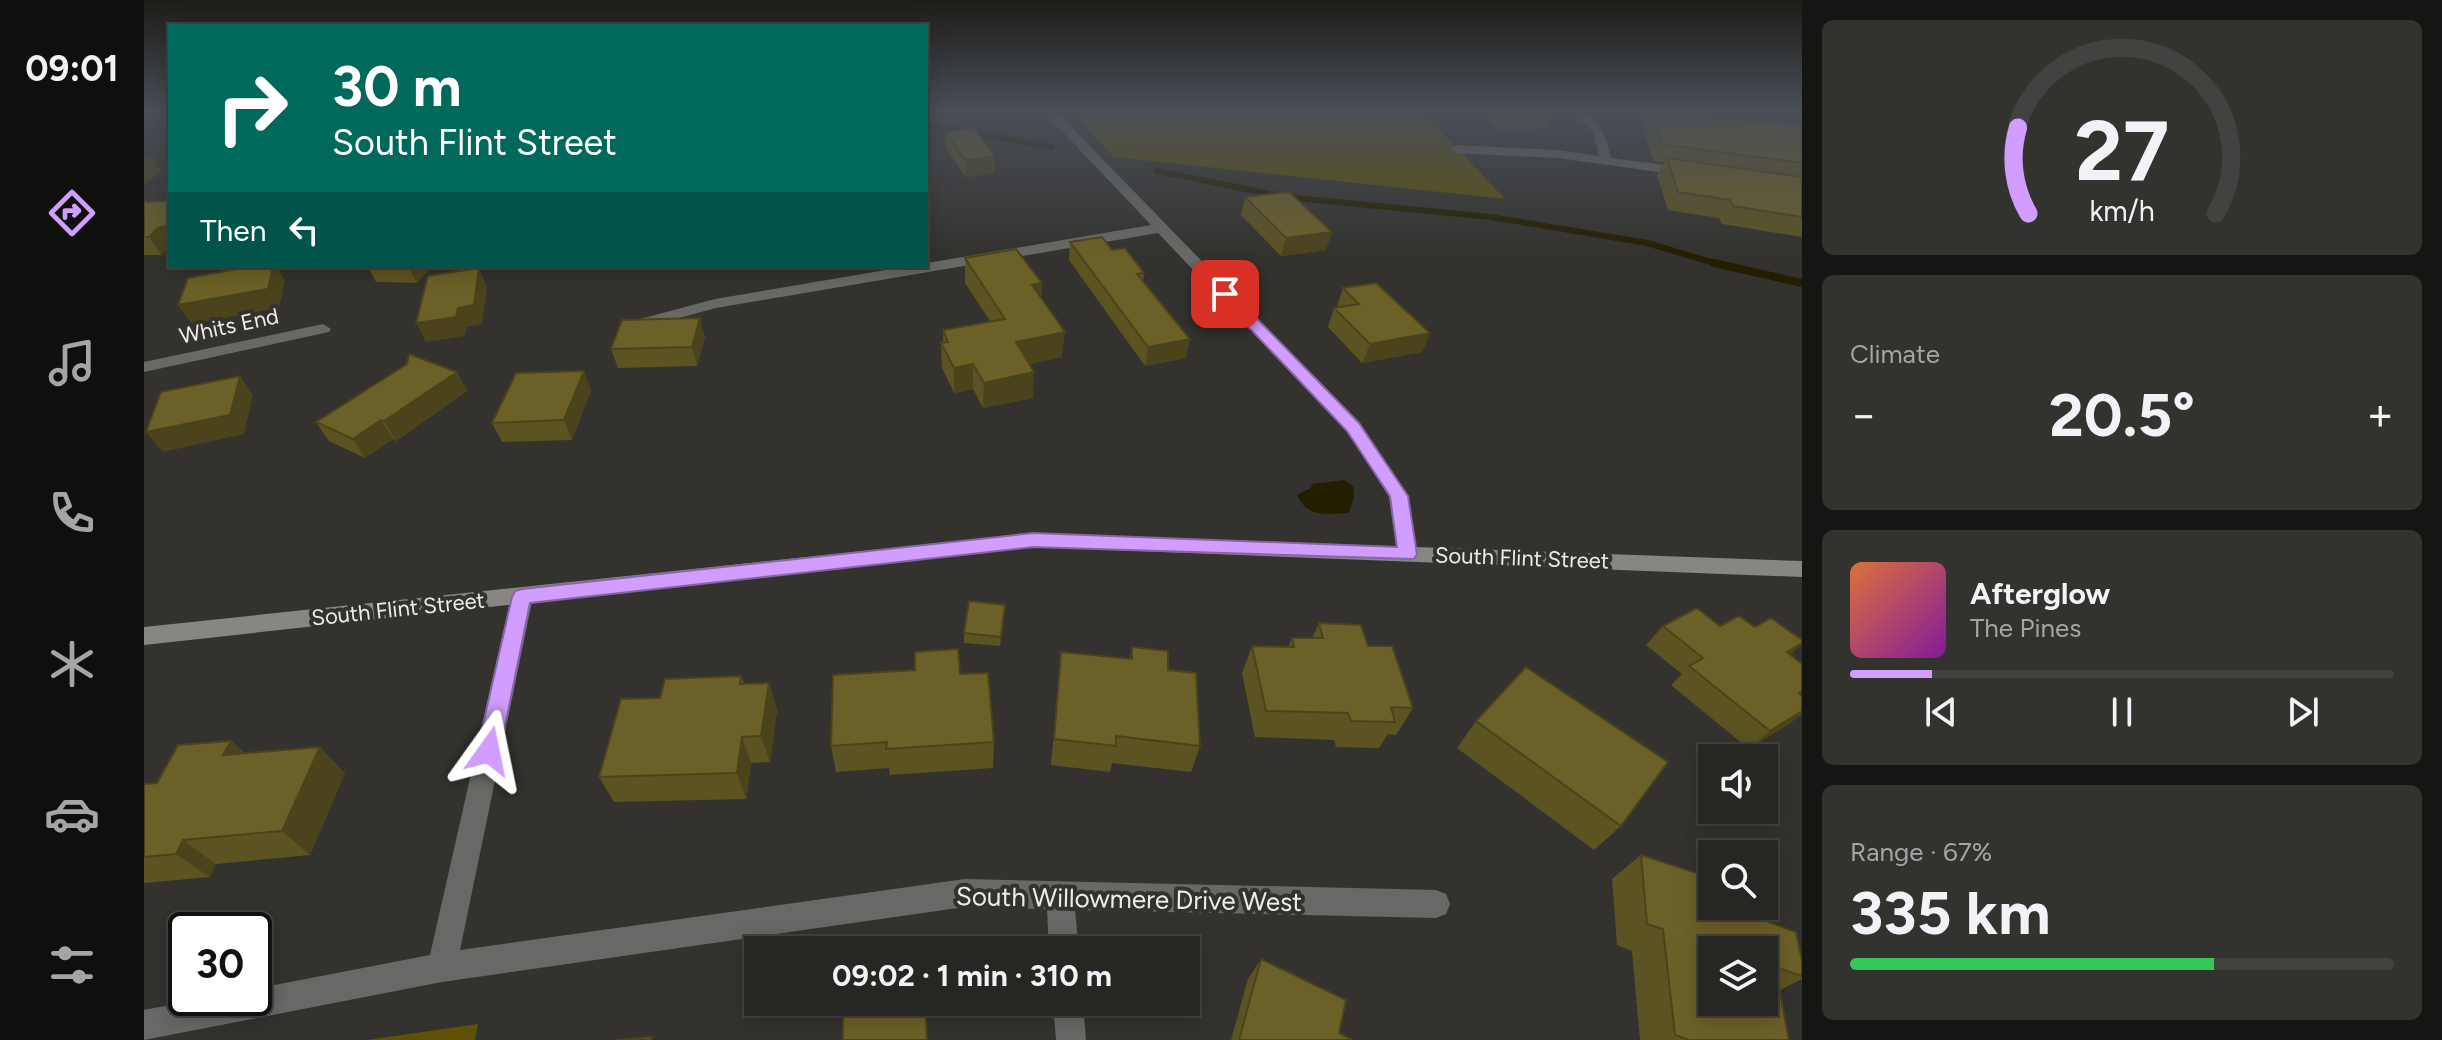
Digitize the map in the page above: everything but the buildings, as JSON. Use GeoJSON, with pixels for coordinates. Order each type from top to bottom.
{"type":"FeatureCollection","features":[{"type":"Feature","properties":{"kind":"main road","name":"South Flint Street"},"geometry":{"type":"LineString","coordinates":[[144,636],[1033,540],[1802,569]]}},
{"type":"Feature","properties":{"kind":"street"},"geometry":{"type":"LineString","coordinates":[[1094,159],[1353,427],[1399,496],[1407,554]]}},
{"type":"Feature","properties":{"kind":"street"},"geometry":{"type":"LineString","coordinates":[[1589,159],[1696,174]]}},
{"type":"Feature","properties":{"kind":"street"},"geometry":{"type":"LineString","coordinates":[[928,268],[1161,228]]}},
{"type":"Feature","properties":{"kind":"street"},"geometry":{"type":"LineString","coordinates":[[631,326],[715,304],[926,268]]}},
{"type":"Feature","properties":{"kind":"street","name":"Whits End"},"geometry":{"type":"LineString","coordinates":[[144,367],[323,329]]}},
{"type":"Feature","properties":{"kind":"street"},"geometry":{"type":"LineString","coordinates":[[442,967],[522,597]]}},
{"type":"Feature","properties":{"kind":"street","name":"South Willowmere Drive West"},"geometry":{"type":"LineString","coordinates":[[144,1025],[442,967],[965,893],[1436,904]]}},
{"type":"Feature","properties":{"kind":"street"},"geometry":{"type":"LineString","coordinates":[[1060,895],[1063,936]]}},
{"type":"Feature","properties":{"kind":"street"},"geometry":{"type":"LineString","coordinates":[[1069,1016],[1071,1040]]}},
{"type":"Feature","properties":{"kind":"shaded area"},"geometry":{"type":"Polygon","coordinates":[[[1128,159],[1467,159],[1505,199],[1128,159]]]}},
{"type":"Feature","properties":{"kind":"shaded area"},"geometry":{"type":"Polygon","coordinates":[[[1345,480],[1353,486],[1354,497],[1349,513],[1312,511],[1297,495],[1311,488],[1312,484],[1345,480]]]}},
{"type":"Feature","properties":{"kind":"shaded area"},"geometry":{"type":"Polygon","coordinates":[[[478,1024],[475,1040],[367,1040],[478,1024]]]}},
{"type":"Feature","properties":{"kind":"waterway"},"geometry":{"type":"LineString","coordinates":[[1157,171],[1285,197],[1491,217],[1647,243],[1715,263]]}},
{"type":"Feature","properties":{"kind":"waterway"},"geometry":{"type":"LineString","coordinates":[[1715,263],[1802,283]]}},
{"type":"Feature","properties":{"kind":"waterway"},"geometry":{"type":"LineString","coordinates":[[1715,263],[1721,265]]}},
{"type":"Feature","properties":{"kind":"route"},"geometry":{"type":"LineString","coordinates":[[489,751],[522,597],[1033,540],[1407,554],[1399,496],[1353,427],[1225,294]]}}]}
